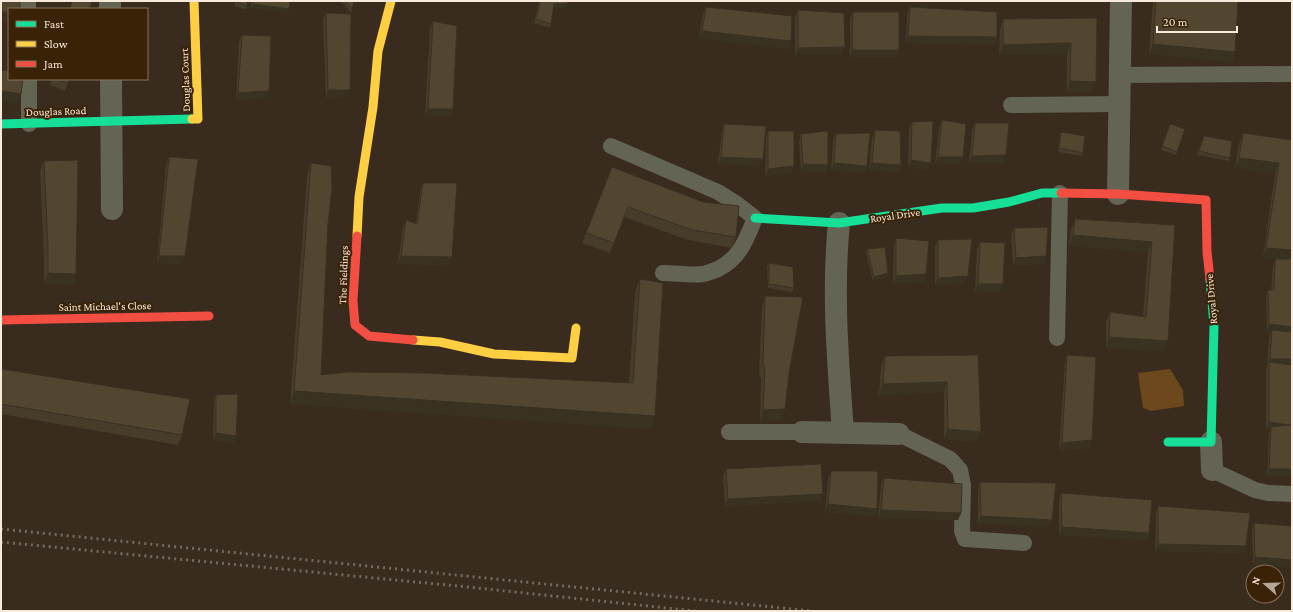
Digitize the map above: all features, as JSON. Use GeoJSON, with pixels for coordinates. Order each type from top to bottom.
{"type":"FeatureCollection","features":[{"type":"Feature","properties":{"kind":"street","name":"Douglas Court"},"geometry":{"type":"LineString","coordinates":[[111,121],[198,119],[194,1]]}},
{"type":"Feature","properties":{"kind":"street","name":"The Fieldings"},"geometry":{"type":"LineString","coordinates":[[391,1],[378,51],[373,107],[358,197],[353,301],[355,325],[369,336],[440,342],[494,354],[572,358],[576,328]]}},
{"type":"Feature","properties":{"kind":"street"},"geometry":{"type":"LineString","coordinates":[[1118,194],[1121,1]]}},
{"type":"Feature","properties":{"kind":"street"},"geometry":{"type":"LineString","coordinates":[[111,80],[112,209]]}},
{"type":"Feature","properties":{"kind":"street","name":"Douglas Road"},"geometry":{"type":"LineString","coordinates":[[1,124],[111,121]]}},
{"type":"Feature","properties":{"kind":"street","name":"Royal Drive"},"geometry":{"type":"LineString","coordinates":[[755,218],[839,223],[942,208],[973,208],[1010,202],[1042,193],[1118,194],[1206,200],[1207,252],[1214,325],[1211,442]]}},
{"type":"Feature","properties":{"kind":"street"},"geometry":{"type":"LineString","coordinates":[[839,223],[836,248],[836,327],[843,432]]}},
{"type":"Feature","properties":{"kind":"street","name":"Saint Michael's Close"},"geometry":{"type":"LineString","coordinates":[[1,320],[209,316]]}},
{"type":"Feature","properties":{"kind":"street"},"geometry":{"type":"LineString","coordinates":[[802,432],[899,434]]}},
{"type":"Feature","properties":{"kind":"street"},"geometry":{"type":"LineString","coordinates":[[1168,442],[1211,442],[1212,470]]}},
{"type":"Feature","properties":{"kind":"lane"},"geometry":{"type":"LineString","coordinates":[[1120,75],[1292,74]]}},
{"type":"Feature","properties":{"kind":"lane"},"geometry":{"type":"LineString","coordinates":[[29,80],[29,124]]}},
{"type":"Feature","properties":{"kind":"lane"},"geometry":{"type":"LineString","coordinates":[[1011,105],[1119,104]]}},
{"type":"Feature","properties":{"kind":"lane"},"geometry":{"type":"LineString","coordinates":[[611,146],[718,192],[755,218],[738,253],[733,260],[723,266],[703,274],[663,273]]}},
{"type":"Feature","properties":{"kind":"lane"},"geometry":{"type":"LineString","coordinates":[[1057,338],[1060,193]]}},
{"type":"Feature","properties":{"kind":"lane"},"geometry":{"type":"LineString","coordinates":[[729,432],[802,432]]}},
{"type":"Feature","properties":{"kind":"lane"},"geometry":{"type":"LineString","coordinates":[[899,434],[950,459],[960,470],[963,485],[962,531],[965,539],[1024,543]]}},
{"type":"Feature","properties":{"kind":"lane"},"geometry":{"type":"LineString","coordinates":[[1212,470],[1255,490],[1268,493],[1292,494]]}},
{"type":"Feature","properties":{"kind":"shaded area"},"geometry":{"type":"Polygon","coordinates":[[[1170,369],[1183,390],[1184,406],[1151,411],[1143,408],[1138,373],[1170,369]]]}},
{"type":"Feature","properties":{"kind":"building"},"geometry":{"type":"Polygon","coordinates":[[[1,1],[20,1],[20,8],[8,8],[8,12],[1,12],[1,1]]]}},
{"type":"Feature","properties":{"kind":"building"},"geometry":{"type":"Polygon","coordinates":[[[72,1],[92,1],[90,8],[70,8],[72,1]]]}},
{"type":"Feature","properties":{"kind":"building"},"geometry":{"type":"Polygon","coordinates":[[[247,1],[247,6],[236,2],[247,1]]]}},
{"type":"Feature","properties":{"kind":"building"},"geometry":{"type":"Polygon","coordinates":[[[253,1],[290,1],[289,9],[253,4],[253,1]]]}},
{"type":"Feature","properties":{"kind":"building"},"geometry":{"type":"Polygon","coordinates":[[[346,1],[354,1],[352,9],[346,1]]]}},
{"type":"Feature","properties":{"kind":"building"},"geometry":{"type":"Polygon","coordinates":[[[540,1],[568,1],[567,4],[554,4],[551,24],[536,19],[540,1]]]}},
{"type":"Feature","properties":{"kind":"building"},"geometry":{"type":"Polygon","coordinates":[[[1156,1],[1238,1],[1235,52],[1153,44],[1156,1]]]}},
{"type":"Feature","properties":{"kind":"building"},"geometry":{"type":"Polygon","coordinates":[[[706,7],[792,16],[791,41],[702,31],[706,7]]]}},
{"type":"Feature","properties":{"kind":"building"},"geometry":{"type":"Polygon","coordinates":[[[910,7],[997,12],[997,37],[908,36],[910,7]]]}},
{"type":"Feature","properties":{"kind":"building"},"geometry":{"type":"Polygon","coordinates":[[[798,10],[844,13],[845,47],[798,48],[798,10]]]}},
{"type":"Feature","properties":{"kind":"building"},"geometry":{"type":"Polygon","coordinates":[[[853,12],[899,12],[899,50],[852,50],[853,12]]]}},
{"type":"Feature","properties":{"kind":"building"},"geometry":{"type":"Polygon","coordinates":[[[326,13],[351,14],[350,90],[328,90],[326,13]]]}},
{"type":"Feature","properties":{"kind":"building"},"geometry":{"type":"Polygon","coordinates":[[[1097,18],[1096,82],[1070,81],[1071,43],[1003,45],[1003,19],[1097,18]]]}},
{"type":"Feature","properties":{"kind":"building"},"geometry":{"type":"Polygon","coordinates":[[[433,21],[457,26],[453,109],[428,109],[433,21]]]}},
{"type":"Feature","properties":{"kind":"building"},"geometry":{"type":"Polygon","coordinates":[[[242,35],[271,36],[269,91],[238,93],[242,35]]]}},
{"type":"Feature","properties":{"kind":"building"},"geometry":{"type":"Polygon","coordinates":[[[1,70],[8,71],[8,80],[23,80],[21,94],[1,91],[1,70]]]}},
{"type":"Feature","properties":{"kind":"building"},"geometry":{"type":"Polygon","coordinates":[[[58,80],[69,80],[68,83],[58,80]]]}},
{"type":"Feature","properties":{"kind":"building"},"geometry":{"type":"Polygon","coordinates":[[[942,120],[966,124],[963,157],[938,157],[942,120]]]}},
{"type":"Feature","properties":{"kind":"building"},"geometry":{"type":"Polygon","coordinates":[[[933,121],[931,163],[911,160],[912,122],[933,121]]]}},
{"type":"Feature","properties":{"kind":"building"},"geometry":{"type":"Polygon","coordinates":[[[975,123],[1009,123],[1006,155],[972,156],[975,123]]]}},
{"type":"Feature","properties":{"kind":"building"},"geometry":{"type":"Polygon","coordinates":[[[724,124],[766,126],[763,159],[721,157],[724,124]]]}},
{"type":"Feature","properties":{"kind":"building"},"geometry":{"type":"Polygon","coordinates":[[[1170,124],[1185,129],[1177,152],[1162,146],[1170,124]]]}},
{"type":"Feature","properties":{"kind":"building"},"geometry":{"type":"Polygon","coordinates":[[[875,130],[900,131],[901,165],[872,163],[875,130]]]}},
{"type":"Feature","properties":{"kind":"building"},"geometry":{"type":"Polygon","coordinates":[[[768,131],[794,131],[794,166],[768,169],[768,131]]]}},
{"type":"Feature","properties":{"kind":"building"},"geometry":{"type":"Polygon","coordinates":[[[828,131],[828,165],[803,164],[801,134],[828,131]]]}},
{"type":"Feature","properties":{"kind":"building"},"geometry":{"type":"Polygon","coordinates":[[[1061,132],[1085,136],[1083,153],[1059,148],[1061,132]]]}},
{"type":"Feature","properties":{"kind":"building"},"geometry":{"type":"Polygon","coordinates":[[[870,133],[867,166],[834,163],[836,134],[870,133]]]}},
{"type":"Feature","properties":{"kind":"building"},"geometry":{"type":"Polygon","coordinates":[[[1243,133],[1292,140],[1292,250],[1266,248],[1279,163],[1239,158],[1243,133]]]}},
{"type":"Feature","properties":{"kind":"building"},"geometry":{"type":"Polygon","coordinates":[[[1204,136],[1232,141],[1230,158],[1199,151],[1204,136]]]}},
{"type":"Feature","properties":{"kind":"building"},"geometry":{"type":"Polygon","coordinates":[[[169,157],[198,159],[185,256],[159,256],[169,157]]]}},
{"type":"Feature","properties":{"kind":"building"},"geometry":{"type":"Polygon","coordinates":[[[78,160],[76,274],[48,273],[44,161],[78,160]]]}},
{"type":"Feature","properties":{"kind":"building"},"geometry":{"type":"Polygon","coordinates":[[[311,163],[331,166],[332,188],[328,224],[321,375],[348,372],[424,373],[633,383],[640,279],[663,283],[655,416],[294,391],[311,163]]]}},
{"type":"Feature","properties":{"kind":"building"},"geometry":{"type":"Polygon","coordinates":[[[612,167],[703,202],[739,206],[736,237],[692,230],[628,207],[614,243],[586,233],[612,167]]]}},
{"type":"Feature","properties":{"kind":"building"},"geometry":{"type":"Polygon","coordinates":[[[423,183],[457,183],[452,257],[401,256],[406,220],[417,224],[423,183]]]}},
{"type":"Feature","properties":{"kind":"building"},"geometry":{"type":"Polygon","coordinates":[[[1075,219],[1175,225],[1168,341],[1109,337],[1110,312],[1146,317],[1152,242],[1073,235],[1075,219]]]}},
{"type":"Feature","properties":{"kind":"building"},"geometry":{"type":"Polygon","coordinates":[[[1048,227],[1046,256],[1016,258],[1014,228],[1048,227]]]}},
{"type":"Feature","properties":{"kind":"building"},"geometry":{"type":"Polygon","coordinates":[[[896,238],[929,241],[926,274],[896,276],[896,238]]]}},
{"type":"Feature","properties":{"kind":"building"},"geometry":{"type":"Polygon","coordinates":[[[972,239],[968,276],[938,278],[938,240],[972,239]]]}},
{"type":"Feature","properties":{"kind":"building"},"geometry":{"type":"Polygon","coordinates":[[[980,242],[1005,243],[1003,284],[978,284],[980,242]]]}},
{"type":"Feature","properties":{"kind":"building"},"geometry":{"type":"Polygon","coordinates":[[[885,247],[888,273],[874,277],[867,249],[885,247]]]}},
{"type":"Feature","properties":{"kind":"building"},"geometry":{"type":"Polygon","coordinates":[[[1275,259],[1292,259],[1292,327],[1269,324],[1268,290],[1274,290],[1275,259]]]}},
{"type":"Feature","properties":{"kind":"building"},"geometry":{"type":"Polygon","coordinates":[[[769,263],[793,267],[794,288],[769,284],[769,263]]]}},
{"type":"Feature","properties":{"kind":"building"},"geometry":{"type":"Polygon","coordinates":[[[765,296],[803,297],[789,373],[785,409],[763,410],[765,369],[763,364],[765,296]]]}},
{"type":"Feature","properties":{"kind":"building"},"geometry":{"type":"Polygon","coordinates":[[[1272,330],[1292,332],[1292,359],[1270,359],[1272,330]]]}},
{"type":"Feature","properties":{"kind":"building"},"geometry":{"type":"Polygon","coordinates":[[[978,355],[981,432],[948,429],[947,382],[883,384],[885,356],[978,355]]]}},
{"type":"Feature","properties":{"kind":"building"},"geometry":{"type":"Polygon","coordinates":[[[1067,355],[1096,357],[1092,440],[1062,443],[1067,355]]]}},
{"type":"Feature","properties":{"kind":"building"},"geometry":{"type":"Polygon","coordinates":[[[1269,362],[1292,365],[1292,424],[1289,425],[1269,422],[1269,362]]]}},
{"type":"Feature","properties":{"kind":"building"},"geometry":{"type":"Polygon","coordinates":[[[1,369],[190,399],[182,435],[1,404],[1,369]]]}},
{"type":"Feature","properties":{"kind":"building"},"geometry":{"type":"Polygon","coordinates":[[[238,394],[236,436],[216,433],[216,395],[238,394]]]}},
{"type":"Feature","properties":{"kind":"building"},"geometry":{"type":"Polygon","coordinates":[[[1292,426],[1292,469],[1269,469],[1271,427],[1292,426]]]}},
{"type":"Feature","properties":{"kind":"building"},"geometry":{"type":"Polygon","coordinates":[[[821,464],[823,494],[728,499],[726,469],[821,464]]]}},
{"type":"Feature","properties":{"kind":"building"},"geometry":{"type":"Polygon","coordinates":[[[831,471],[878,471],[877,509],[828,504],[831,471]]]}},
{"type":"Feature","properties":{"kind":"building"},"geometry":{"type":"Polygon","coordinates":[[[884,478],[962,484],[961,513],[881,510],[884,478]]]}},
{"type":"Feature","properties":{"kind":"building"},"geometry":{"type":"Polygon","coordinates":[[[980,482],[1056,483],[1052,520],[981,516],[980,482]]]}},
{"type":"Feature","properties":{"kind":"building"},"geometry":{"type":"Polygon","coordinates":[[[1061,493],[1152,500],[1149,533],[1062,527],[1061,493]]]}},
{"type":"Feature","properties":{"kind":"building"},"geometry":{"type":"Polygon","coordinates":[[[1158,506],[1250,513],[1246,546],[1158,544],[1158,506]]]}},
{"type":"Feature","properties":{"kind":"building"},"geometry":{"type":"Polygon","coordinates":[[[1254,523],[1292,526],[1292,560],[1255,557],[1254,523]]]}},
{"type":"Feature","properties":{"kind":"railway"},"geometry":{"type":"LineString","coordinates":[[1,529],[812,611]]}},
{"type":"Feature","properties":{"kind":"railway"},"geometry":{"type":"LineString","coordinates":[[1,542],[468,587],[695,611]]}},
{"type":"Feature","properties":{"kind":"traffic: fast"},"geometry":{"type":"LineString","coordinates":[[1,124],[192,119]]}},
{"type":"Feature","properties":{"kind":"traffic: fast"},"geometry":{"type":"LineString","coordinates":[[755,218],[839,223],[942,208],[973,208],[1009,202],[1042,193],[1061,193]]}},
{"type":"Feature","properties":{"kind":"traffic: fast"},"geometry":{"type":"LineString","coordinates":[[1168,442],[1211,442],[1214,325],[1210,279]]}},
{"type":"Feature","properties":{"kind":"traffic: slow"},"geometry":{"type":"LineString","coordinates":[[192,119],[198,119],[194,1]]}},
{"type":"Feature","properties":{"kind":"traffic: slow"},"geometry":{"type":"LineString","coordinates":[[357,236],[359,197],[373,107],[378,51],[391,1]]}},
{"type":"Feature","properties":{"kind":"traffic: slow"},"geometry":{"type":"LineString","coordinates":[[413,340],[440,342],[494,354],[572,358],[576,328]]}},
{"type":"Feature","properties":{"kind":"traffic: jam"},"geometry":{"type":"LineString","coordinates":[[1061,193],[1118,194],[1206,200],[1207,252],[1210,279]]}},
{"type":"Feature","properties":{"kind":"traffic: jam"},"geometry":{"type":"LineString","coordinates":[[357,236],[353,301],[355,325],[369,336],[413,340]]}},
{"type":"Feature","properties":{"kind":"traffic: jam"},"geometry":{"type":"LineString","coordinates":[[1,320],[209,316]]}}]}
